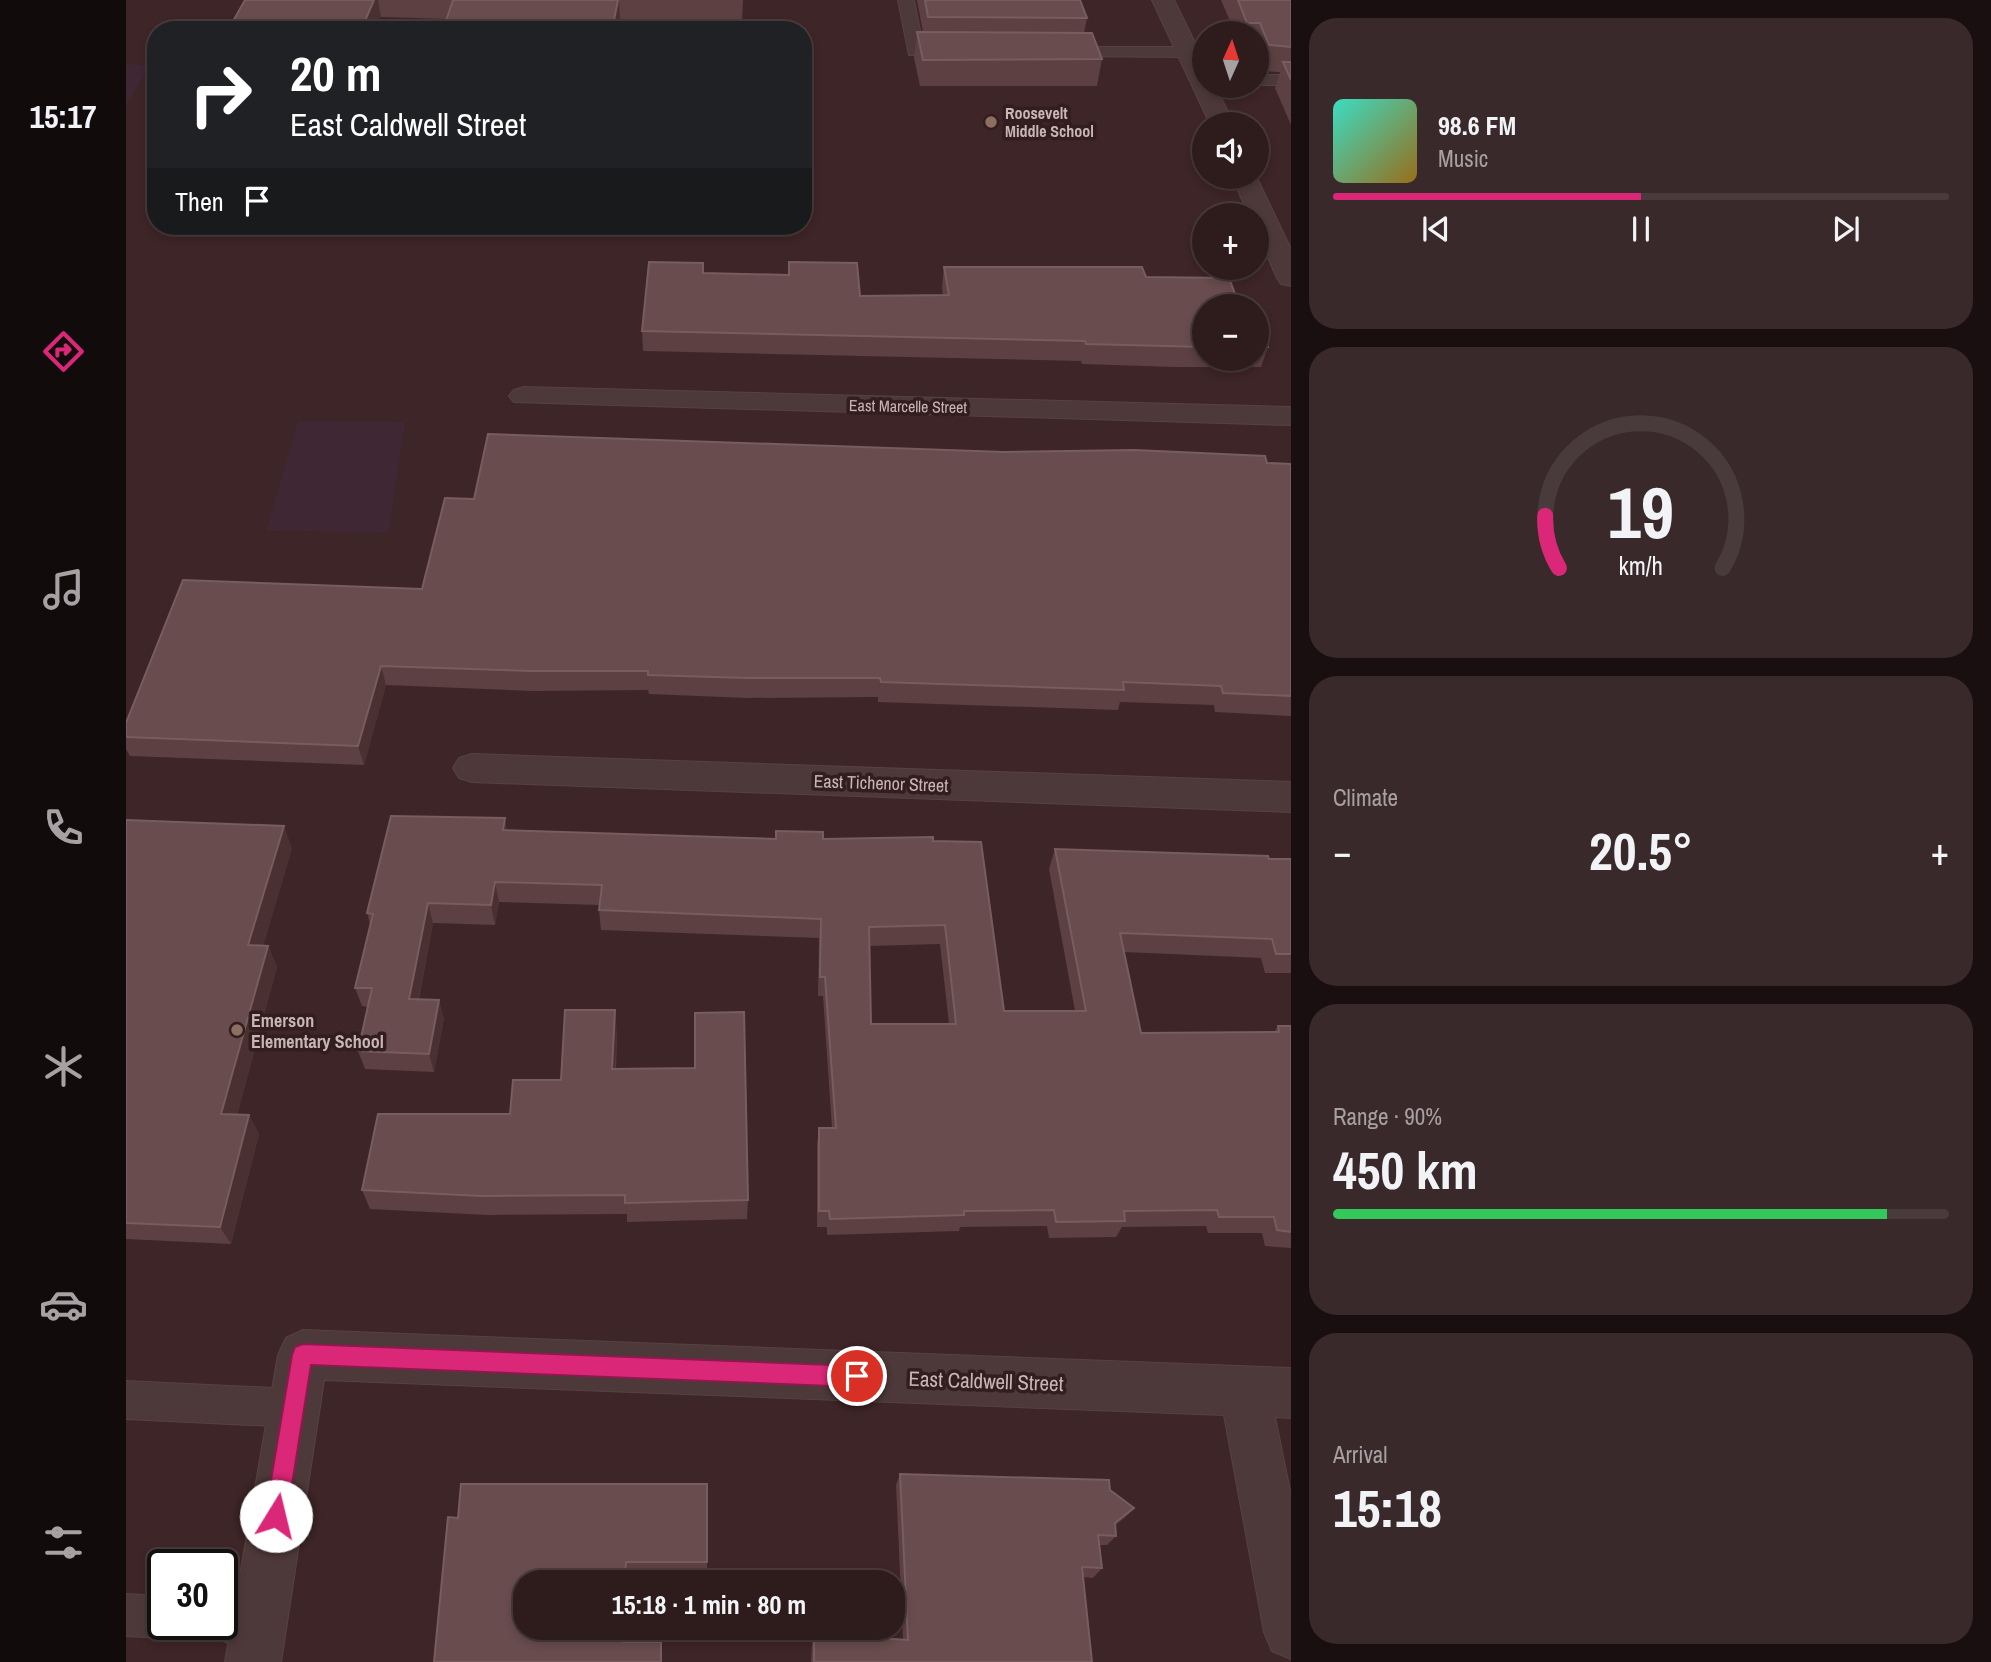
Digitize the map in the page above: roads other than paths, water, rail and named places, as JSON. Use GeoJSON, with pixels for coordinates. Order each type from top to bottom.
{"type":"FeatureCollection","features":[{"type":"Feature","properties":{"kind":"street"},"geometry":{"type":"LineString","coordinates":[[1163,0],[1192,60]]}},
{"type":"Feature","properties":{"kind":"street"},"geometry":{"type":"LineString","coordinates":[[1250,189],[1291,278]]}},
{"type":"Feature","properties":{"kind":"street","name":"East Marcelle Street"},"geometry":{"type":"LineString","coordinates":[[524,396],[1291,416]]}},
{"type":"Feature","properties":{"kind":"street","name":"East Tichenor Street"},"geometry":{"type":"LineString","coordinates":[[472,768],[1291,797]]}},
{"type":"Feature","properties":{"kind":"street","name":"East Caldwell Street"},"geometry":{"type":"LineString","coordinates":[[293,1408],[303,1355],[1268,1392]]}},
{"type":"Feature","properties":{"kind":"street"},"geometry":{"type":"LineString","coordinates":[[1268,1392],[1291,1632]]}},
{"type":"Feature","properties":{"kind":"street"},"geometry":{"type":"LineString","coordinates":[[245,1635],[293,1408]]}},
{"type":"Feature","properties":{"kind":"lane"},"geometry":{"type":"LineString","coordinates":[[906,0],[915,51],[970,51]]}},
{"type":"Feature","properties":{"kind":"lane"},"geometry":{"type":"LineString","coordinates":[[1038,52],[1188,52]]}},
{"type":"Feature","properties":{"kind":"lane"},"geometry":{"type":"LineString","coordinates":[[1269,80],[1291,80]]}},
{"type":"Feature","properties":{"kind":"lane"},"geometry":{"type":"LineString","coordinates":[[126,1400],[293,1408]]}},
{"type":"Feature","properties":{"kind":"lane"},"geometry":{"type":"LineString","coordinates":[[126,1615],[147,1616]]}},
{"type":"Feature","properties":{"kind":"place","name":"Roosevelt Middle School"},"geometry":{"type":"Point","coordinates":[991,122]}},
{"type":"Feature","properties":{"kind":"place","name":"Emerson Elementary School"},"geometry":{"type":"Point","coordinates":[237,1030]}}]}
